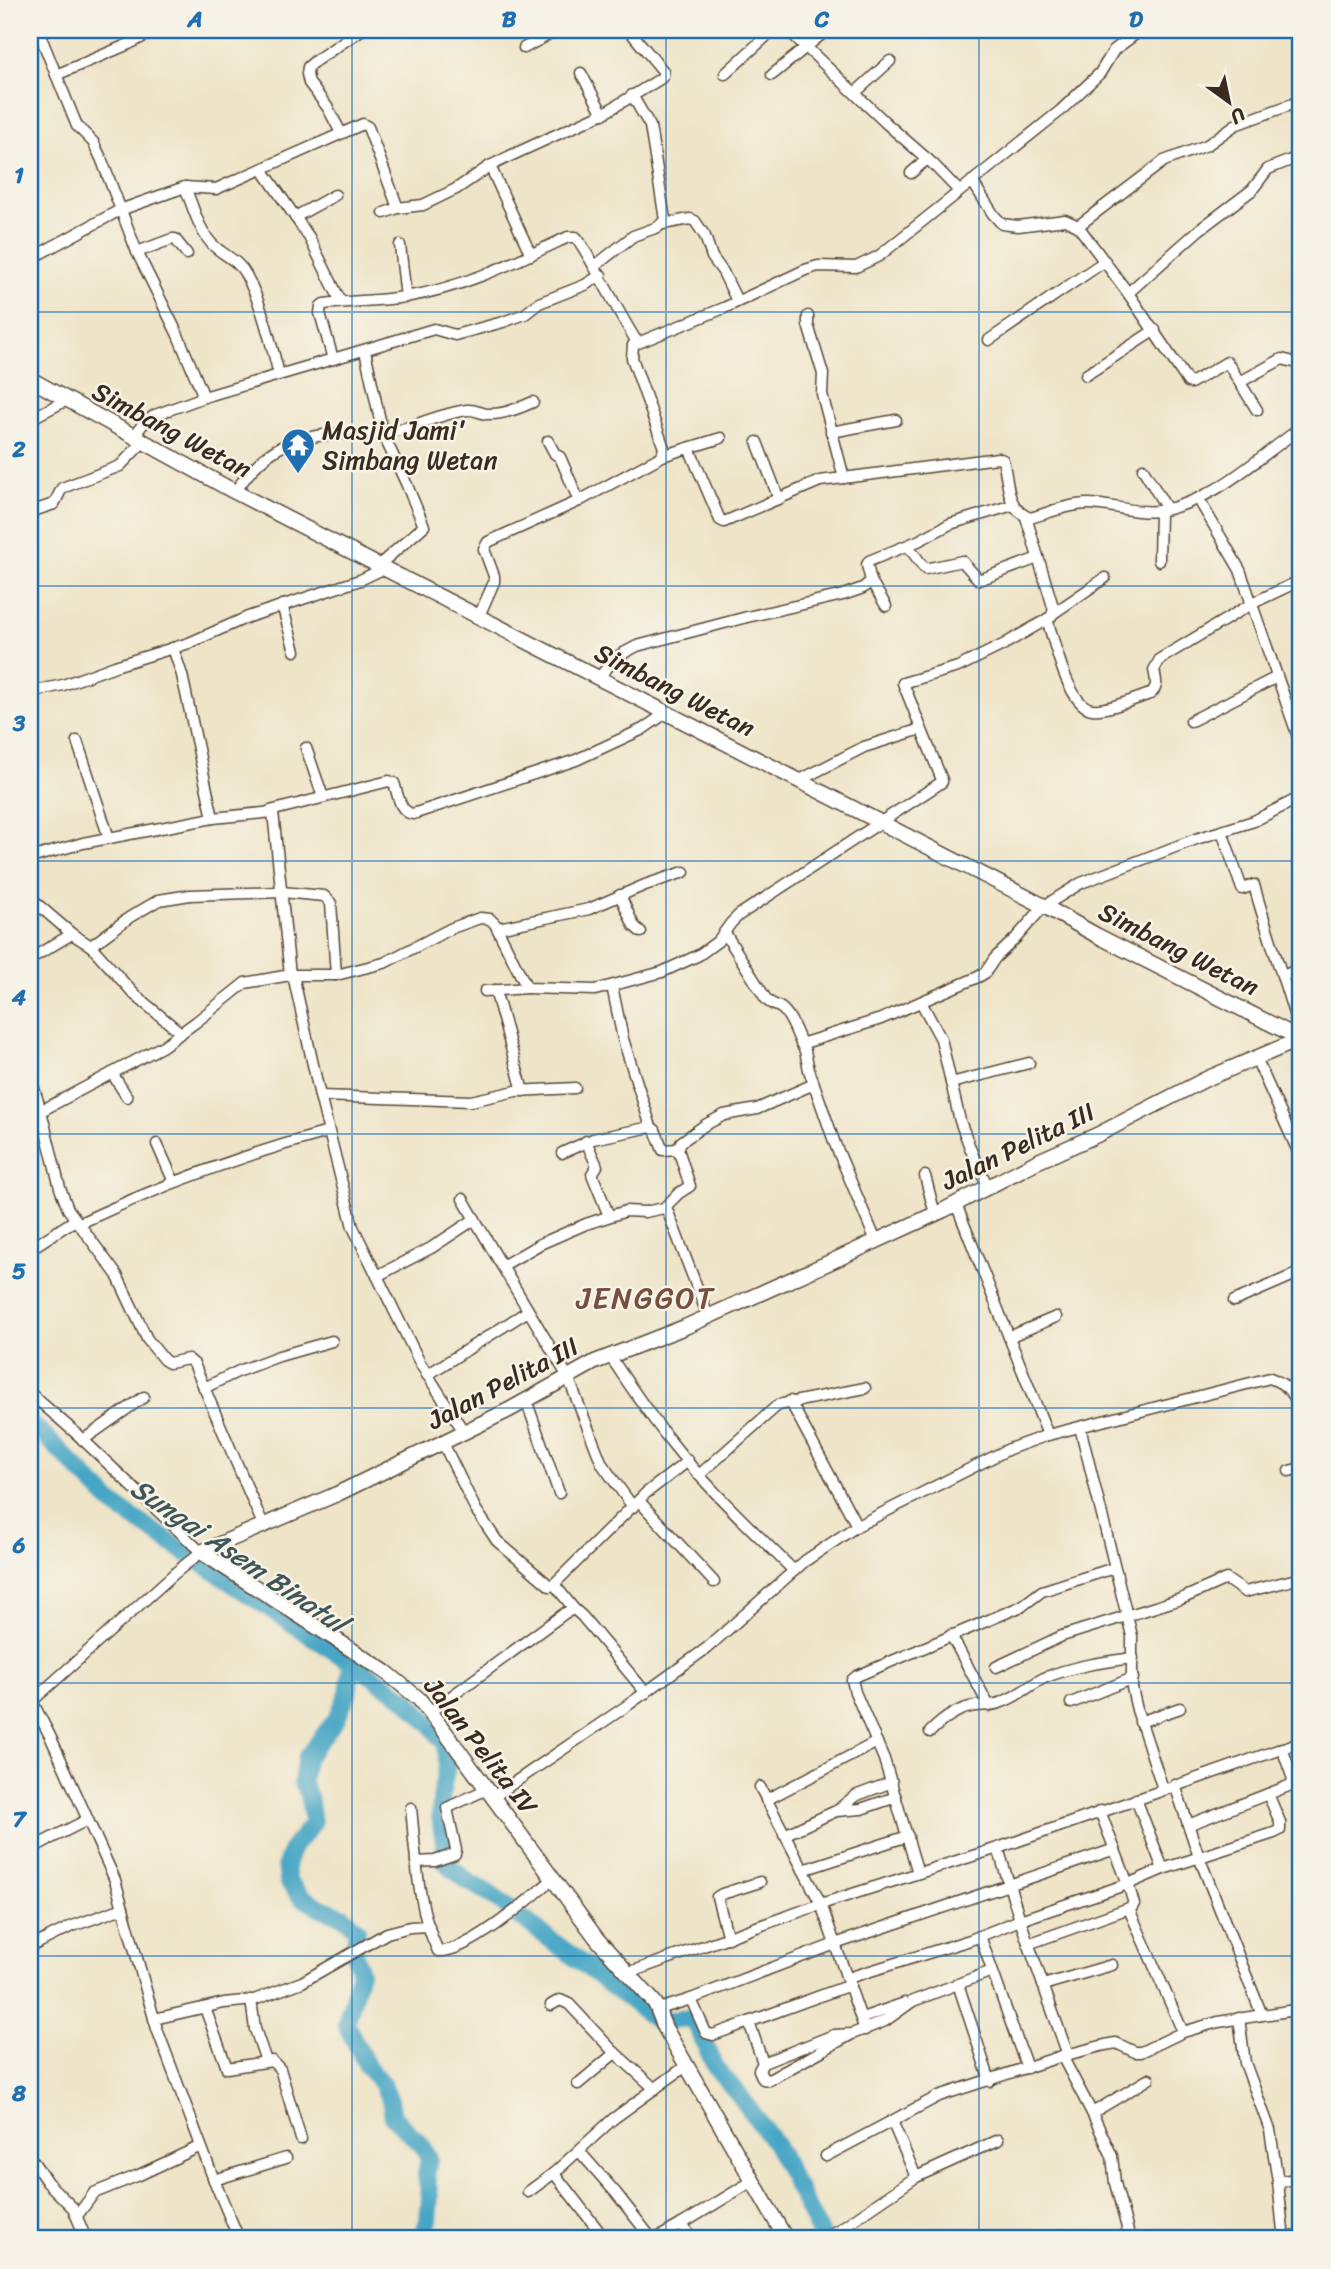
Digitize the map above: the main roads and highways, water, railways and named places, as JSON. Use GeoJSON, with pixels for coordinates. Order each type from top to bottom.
{"type":"FeatureCollection","features":[{"type":"Feature","properties":{"kind":"waterway","name":"Sungai Asem Binatul"},"geometry":{"type":"LineString","coordinates":[[30,1421],[114,1505],[406,1699],[427,1721]]}},
{"type":"Feature","properties":{"kind":"waterway"},"geometry":{"type":"LineString","coordinates":[[352,1663],[348,1693],[337,1718],[306,1758],[302,1782],[309,1797],[313,1823],[293,1847],[286,1865],[288,1881],[301,1897],[343,1916],[357,1929],[354,1951],[360,1972],[346,2024],[367,2066],[382,2084],[390,2100],[393,2117],[422,2145],[429,2159],[426,2175],[430,2197],[428,2221],[421,2239]]}},
{"type":"Feature","properties":{"kind":"waterway","name":"Sungai Asem Binatul"},"geometry":{"type":"LineString","coordinates":[[434,1729],[445,1743],[447,1766],[440,1816],[447,1864],[657,2021],[694,2020],[716,2068],[775,2144],[823,2239]]}},
{"type":"Feature","properties":{"kind":"place","name":"Masjid Jami' Simbang Wetan"},"geometry":{"type":"Point","coordinates":[298,475]}},
{"type":"Feature","properties":{"kind":"district","name":"JENGGOT"},"geometry":{"type":"Point","coordinates":[646,1298]}}]}
